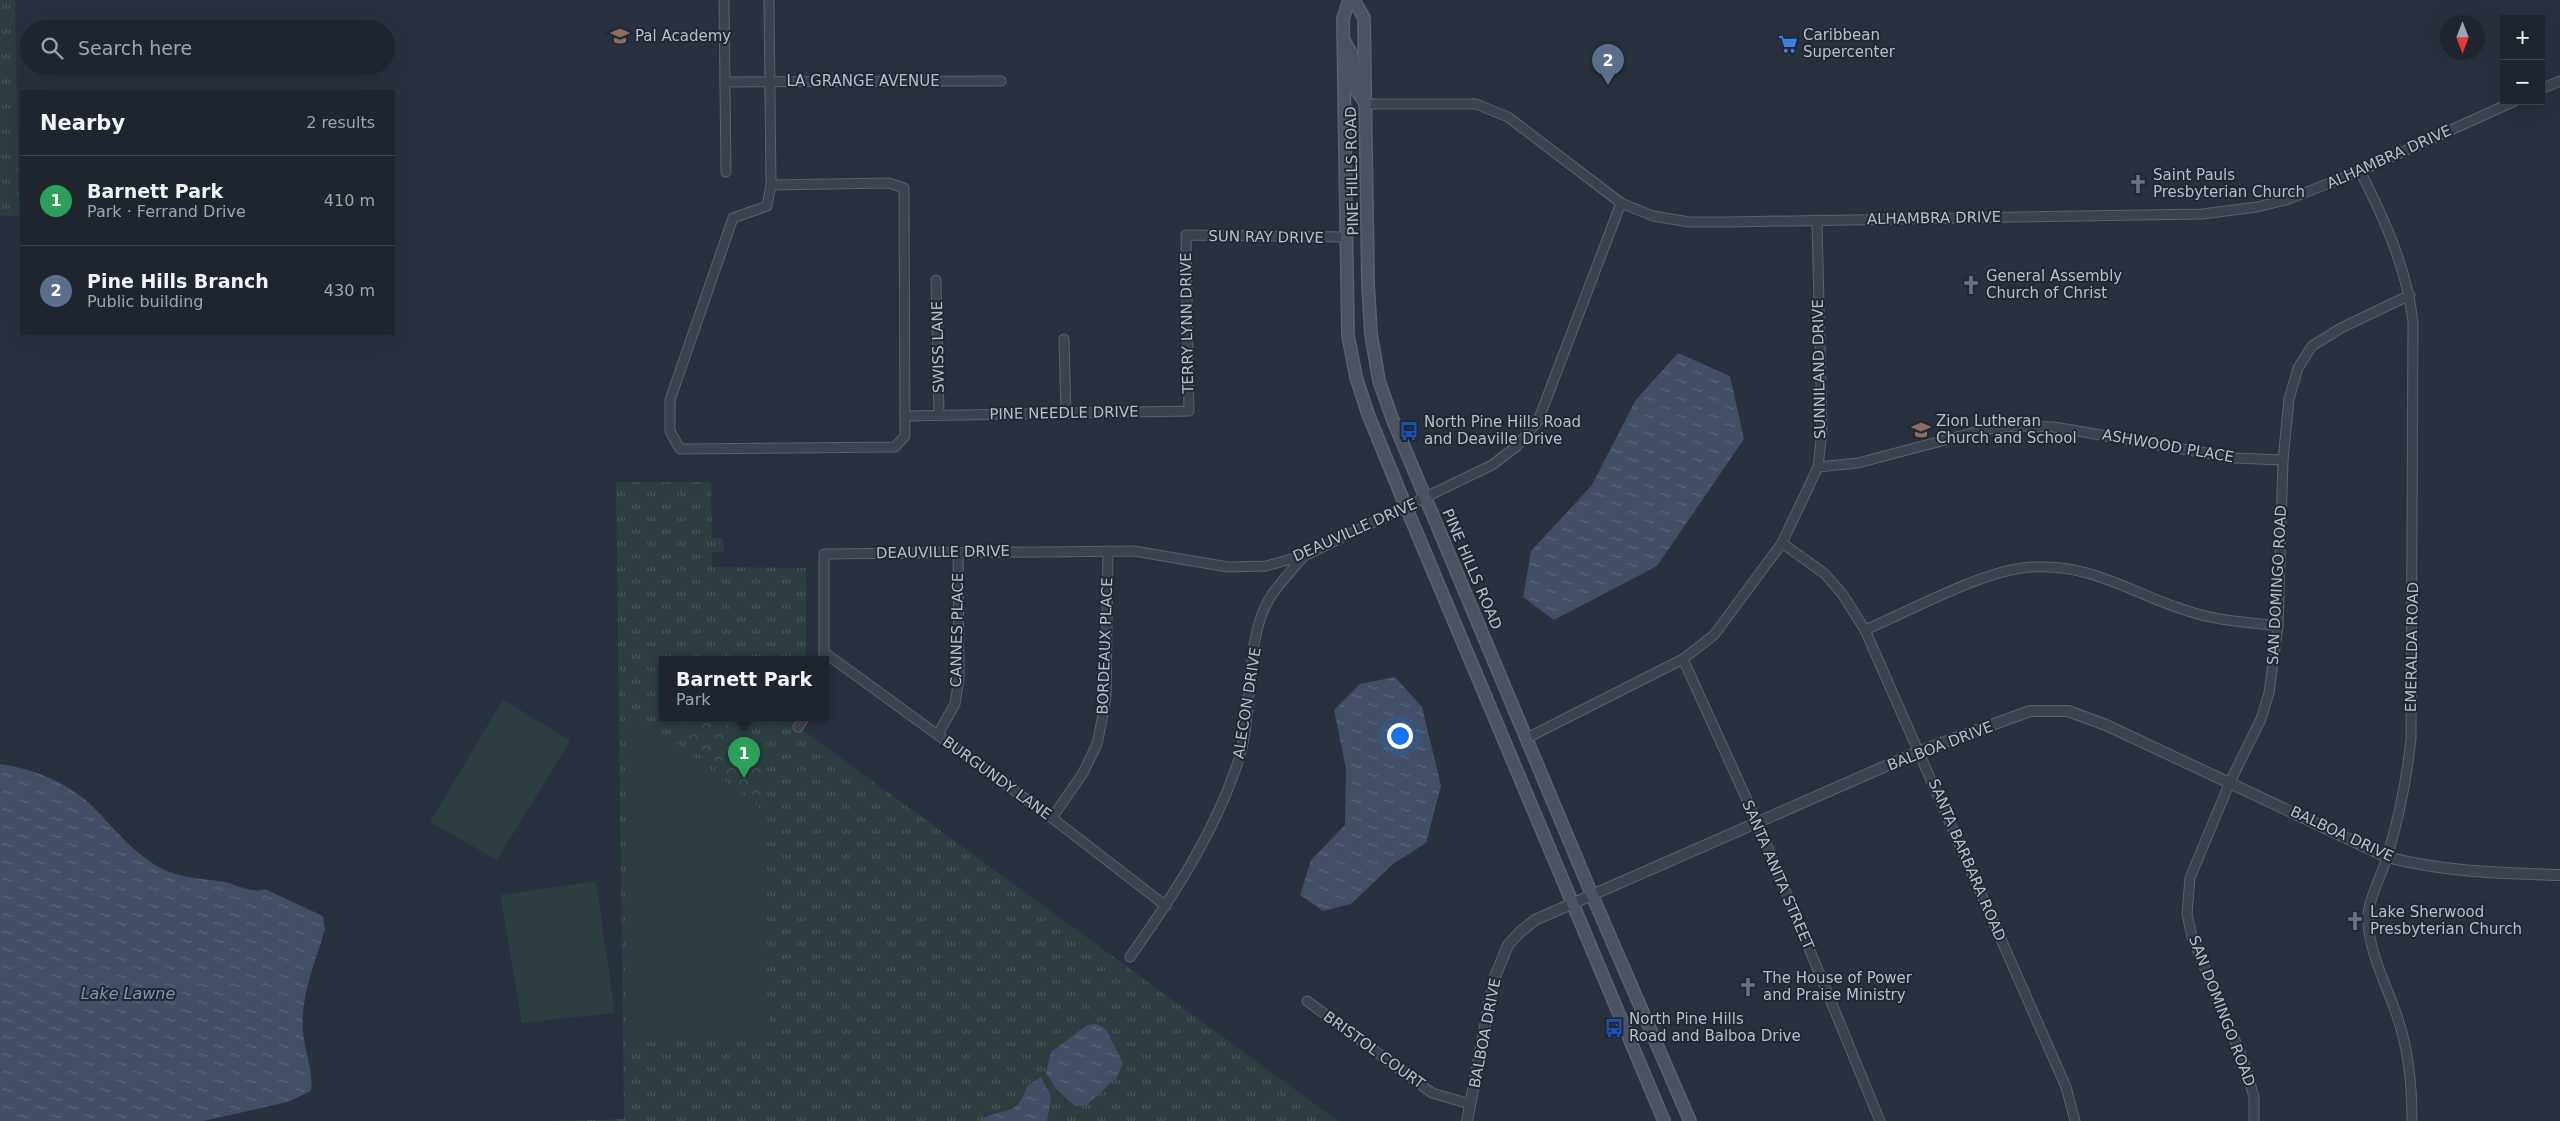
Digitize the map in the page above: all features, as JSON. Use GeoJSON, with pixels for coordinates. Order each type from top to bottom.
{"type":"FeatureCollection","features":[{"type":"Feature","properties":{"kind":"main road","name":"PINE HILLS ROAD"},"geometry":{"type":"LineString","coordinates":[[1349,0],[1343,18],[1346,237],[1348,335],[1356,377],[1368,414],[1406,507],[1664,1121]]}},
{"type":"Feature","properties":{"kind":"main road","name":"PINE HILLS ROAD"},"geometry":{"type":"LineString","coordinates":[[1354,0],[1364,18],[1368,284],[1371,334],[1379,380],[1392,418],[1425,498],[1528,738],[1592,895],[1690,1121]]}},
{"type":"Feature","properties":{"kind":"main road"},"geometry":{"type":"LineString","coordinates":[[1343,38],[1352,55],[1356,90],[1366,104]]}},
{"type":"Feature","properties":{"kind":"street"},"geometry":{"type":"LineString","coordinates":[[724,0],[726,172]]}},
{"type":"Feature","properties":{"kind":"street"},"geometry":{"type":"LineString","coordinates":[[769,0],[771,185],[767,206],[733,218],[670,400],[670,432],[680,449],[895,447],[905,436],[904,188],[889,183],[771,185]]}},
{"type":"Feature","properties":{"kind":"street","name":"LA GRANGE AVENUE"},"geometry":{"type":"LineString","coordinates":[[725,82],[1002,81]]}},
{"type":"Feature","properties":{"kind":"street"},"geometry":{"type":"LineString","coordinates":[[2545,87],[2560,81]]}},
{"type":"Feature","properties":{"kind":"street","name":"ALHAMBRA DRIVE"},"geometry":{"type":"LineString","coordinates":[[1366,104],[1447,102],[1476,104],[1485,107],[1508,116],[1621,203],[1653,216],[1689,222],[2202,214],[2257,208],[2360,171],[2506,105]]}},
{"type":"Feature","properties":{"kind":"street","name":"EMERALDA ROAD"},"geometry":{"type":"LineString","coordinates":[[2360,171],[2389,232],[2410,295],[2415,359],[2411,738],[2407,779],[2387,857],[2372,900],[2368,921],[2372,945],[2406,1048],[2412,1088],[2412,1121]]}},
{"type":"Feature","properties":{"kind":"street","name":"DEAUVILLE DRIVE"},"geometry":{"type":"LineString","coordinates":[[824,656],[824,554],[1134,551],[1228,567],[1266,566],[1306,555],[1492,465],[1517,446],[1538,421],[1621,203]]}},
{"type":"Feature","properties":{"kind":"street","name":"SUNNILAND DRIVE"},"geometry":{"type":"LineString","coordinates":[[1528,738],[1683,659],[1714,635],[1782,543],[1818,467],[1822,431],[1817,220]]}},
{"type":"Feature","properties":{"kind":"street","name":"SUN RAY DRIVE"},"geometry":{"type":"LineString","coordinates":[[1186,235],[1346,237]]}},
{"type":"Feature","properties":{"kind":"street","name":"TERRY LYNN DRIVE"},"geometry":{"type":"LineString","coordinates":[[1186,235],[1189,411]]}},
{"type":"Feature","properties":{"kind":"street","name":"SWISS LANE"},"geometry":{"type":"LineString","coordinates":[[936,280],[938,414]]}},
{"type":"Feature","properties":{"kind":"street","name":"SAN DOMINGO ROAD"},"geometry":{"type":"LineString","coordinates":[[2254,1121],[2254,1097],[2244,1062],[2200,960],[2187,914],[2190,878],[2230,782],[2261,719],[2268,693],[2278,626],[2283,460],[2289,399],[2298,368],[2312,346],[2341,328],[2410,295]]}},
{"type":"Feature","properties":{"kind":"street"},"geometry":{"type":"LineString","coordinates":[[1064,339],[1066,413]]}},
{"type":"Feature","properties":{"kind":"street","name":"PINE NEEDLE DRIVE"},"geometry":{"type":"LineString","coordinates":[[905,416],[1189,411]]}},
{"type":"Feature","properties":{"kind":"street","name":"ASHWOOD PLACE"},"geometry":{"type":"LineString","coordinates":[[1818,467],[1858,463],[1983,430],[2012,426],[2054,427],[2235,458],[2283,460]]}},
{"type":"Feature","properties":{"kind":"street","name":"SANTA BARBARA ROAD"},"geometry":{"type":"LineString","coordinates":[[1782,543],[1825,574],[1844,595],[1865,630],[1920,751],[2066,1087],[2075,1121]]}},
{"type":"Feature","properties":{"kind":"street","name":"BORDEAUX PLACE"},"geometry":{"type":"LineString","coordinates":[[1052,818],[1083,773],[1097,744],[1106,696],[1108,551]]}},
{"type":"Feature","properties":{"kind":"street","name":"CANNES PLACE"},"geometry":{"type":"LineString","coordinates":[[938,734],[955,704],[959,679],[958,552]]}},
{"type":"Feature","properties":{"kind":"street","name":"ALECON DRIVE"},"geometry":{"type":"LineString","coordinates":[[1130,957],[1166,906],[1204,843],[1223,803],[1239,761],[1247,722],[1258,629],[1271,596],[1306,555]]}},
{"type":"Feature","properties":{"kind":"street"},"geometry":{"type":"LineString","coordinates":[[1865,630],[1988,576],[2031,567],[2100,575],[2187,611],[2219,619],[2278,626]]}},
{"type":"Feature","properties":{"kind":"street","name":"BURGUNDY LANE"},"geometry":{"type":"LineString","coordinates":[[829,659],[938,734],[1052,818],[1166,906]]}},
{"type":"Feature","properties":{"kind":"street","name":"SANTA ANITA STREET"},"geometry":{"type":"LineString","coordinates":[[1683,659],[1758,824],[1880,1121]]}},
{"type":"Feature","properties":{"kind":"street","name":"BALBOA DRIVE"},"geometry":{"type":"LineString","coordinates":[[1467,1121],[1494,979],[1508,945],[1535,920],[1758,824],[1920,751],[2030,711],[2068,711],[2106,725],[2387,857],[2415,865],[2459,871],[2560,875]]}},
{"type":"Feature","properties":{"kind":"street"},"geometry":{"type":"LineString","coordinates":[[798,727],[803,721]]}},
{"type":"Feature","properties":{"kind":"street","name":"BRISTOL COURT"},"geometry":{"type":"LineString","coordinates":[[1307,1001],[1432,1093],[1470,1104]]}},
{"type":"Feature","properties":{"kind":"green space"},"geometry":{"type":"Polygon","coordinates":[[[0,0],[15,0],[19,216],[0,216],[0,0]]]}},
{"type":"Feature","properties":{"kind":"green space"},"geometry":{"type":"Polygon","coordinates":[[[616,482],[711,482],[712,538],[723,538],[724,552],[712,552],[712,567],[806,568],[806,656],[659,656],[659,721],[790,721],[1338,1121],[551,1121],[624,1119],[616,482]]]}},
{"type":"Feature","properties":{"kind":"green space"},"geometry":{"type":"Polygon","coordinates":[[[503,699],[570,741],[497,860],[430,822],[503,699]]]}},
{"type":"Feature","properties":{"kind":"green space"},"geometry":{"type":"Polygon","coordinates":[[[627,705],[761,809],[767,883],[764,943],[770,1036],[627,1036],[627,705]]]}},
{"type":"Feature","properties":{"kind":"green space"},"geometry":{"type":"Polygon","coordinates":[[[698,721],[724,721],[765,759],[761,778],[763,801],[754,801],[682,735],[698,721]]]}},
{"type":"Feature","properties":{"kind":"green space"},"geometry":{"type":"Polygon","coordinates":[[[596,881],[615,1013],[522,1023],[500,895],[596,881]]]}},
{"type":"Feature","properties":{"kind":"water"},"geometry":{"type":"Polygon","coordinates":[[[1678,353],[1730,376],[1744,439],[1657,566],[1554,620],[1523,597],[1531,551],[1592,485],[1635,401],[1678,353]]]}},
{"type":"Feature","properties":{"kind":"water"},"geometry":{"type":"Polygon","coordinates":[[[1395,677],[1422,707],[1441,786],[1426,843],[1393,864],[1351,904],[1323,911],[1300,895],[1311,860],[1345,825],[1346,769],[1334,710],[1360,684],[1395,677]]]}},
{"type":"Feature","properties":{"kind":"water","name":"Lake Lawne"},"geometry":{"type":"Polygon","coordinates":[[[0,764],[48,777],[69,788],[89,803],[139,853],[167,871],[183,876],[225,882],[250,890],[265,889],[323,916],[325,929],[306,992],[303,1017],[304,1038],[312,1083],[311,1091],[288,1102],[203,1121],[0,1121],[0,764]]]}},
{"type":"Feature","properties":{"kind":"water"},"geometry":{"type":"Polygon","coordinates":[[[1097,1024],[1106,1029],[1123,1063],[1117,1077],[1087,1105],[1075,1106],[1056,1089],[1046,1073],[1051,1052],[1087,1025],[1097,1024]]]}},
{"type":"Feature","properties":{"kind":"water"},"geometry":{"type":"Polygon","coordinates":[[[1041,1077],[1051,1097],[1047,1121],[980,1121],[988,1116],[1013,1108],[1023,1097],[1027,1086],[1041,1077]]]}},
{"type":"Feature","properties":{"kind":"place","name":"Pal Academy"},"geometry":{"type":"Point","coordinates":[620,36]}},
{"type":"Feature","properties":{"kind":"place","name":"Caribbean Supercenter"},"geometry":{"type":"Point","coordinates":[1788,44]}},
{"type":"Feature","properties":{"kind":"place","name":"Pine Hills Branch"},"geometry":{"type":"Point","coordinates":[1608,85]}},
{"type":"Feature","properties":{"kind":"place","name":"Saint Pauls Presbyterian Church"},"geometry":{"type":"Point","coordinates":[2138,184]}},
{"type":"Feature","properties":{"kind":"place","name":"General Assembly Church of Christ"},"geometry":{"type":"Point","coordinates":[1971,285]}},
{"type":"Feature","properties":{"kind":"place","name":"Zion Lutheran Church and School"},"geometry":{"type":"Point","coordinates":[1921,430]}},
{"type":"Feature","properties":{"kind":"place","name":"North Pine Hills Road and Deaville Drive"},"geometry":{"type":"Point","coordinates":[1409,431]}},
{"type":"Feature","properties":{"kind":"place","name":"Barnett Park"},"geometry":{"type":"Point","coordinates":[744,778]}},
{"type":"Feature","properties":{"kind":"place","name":"Lake Sherwood Presbyterian Church"},"geometry":{"type":"Point","coordinates":[2355,921]}},
{"type":"Feature","properties":{"kind":"place","name":"The House of Power and Praise Ministry"},"geometry":{"type":"Point","coordinates":[1748,987]}},
{"type":"Feature","properties":{"kind":"place","name":"North Pine Hills Road and Balboa Drive"},"geometry":{"type":"Point","coordinates":[1614,1028]}}]}
